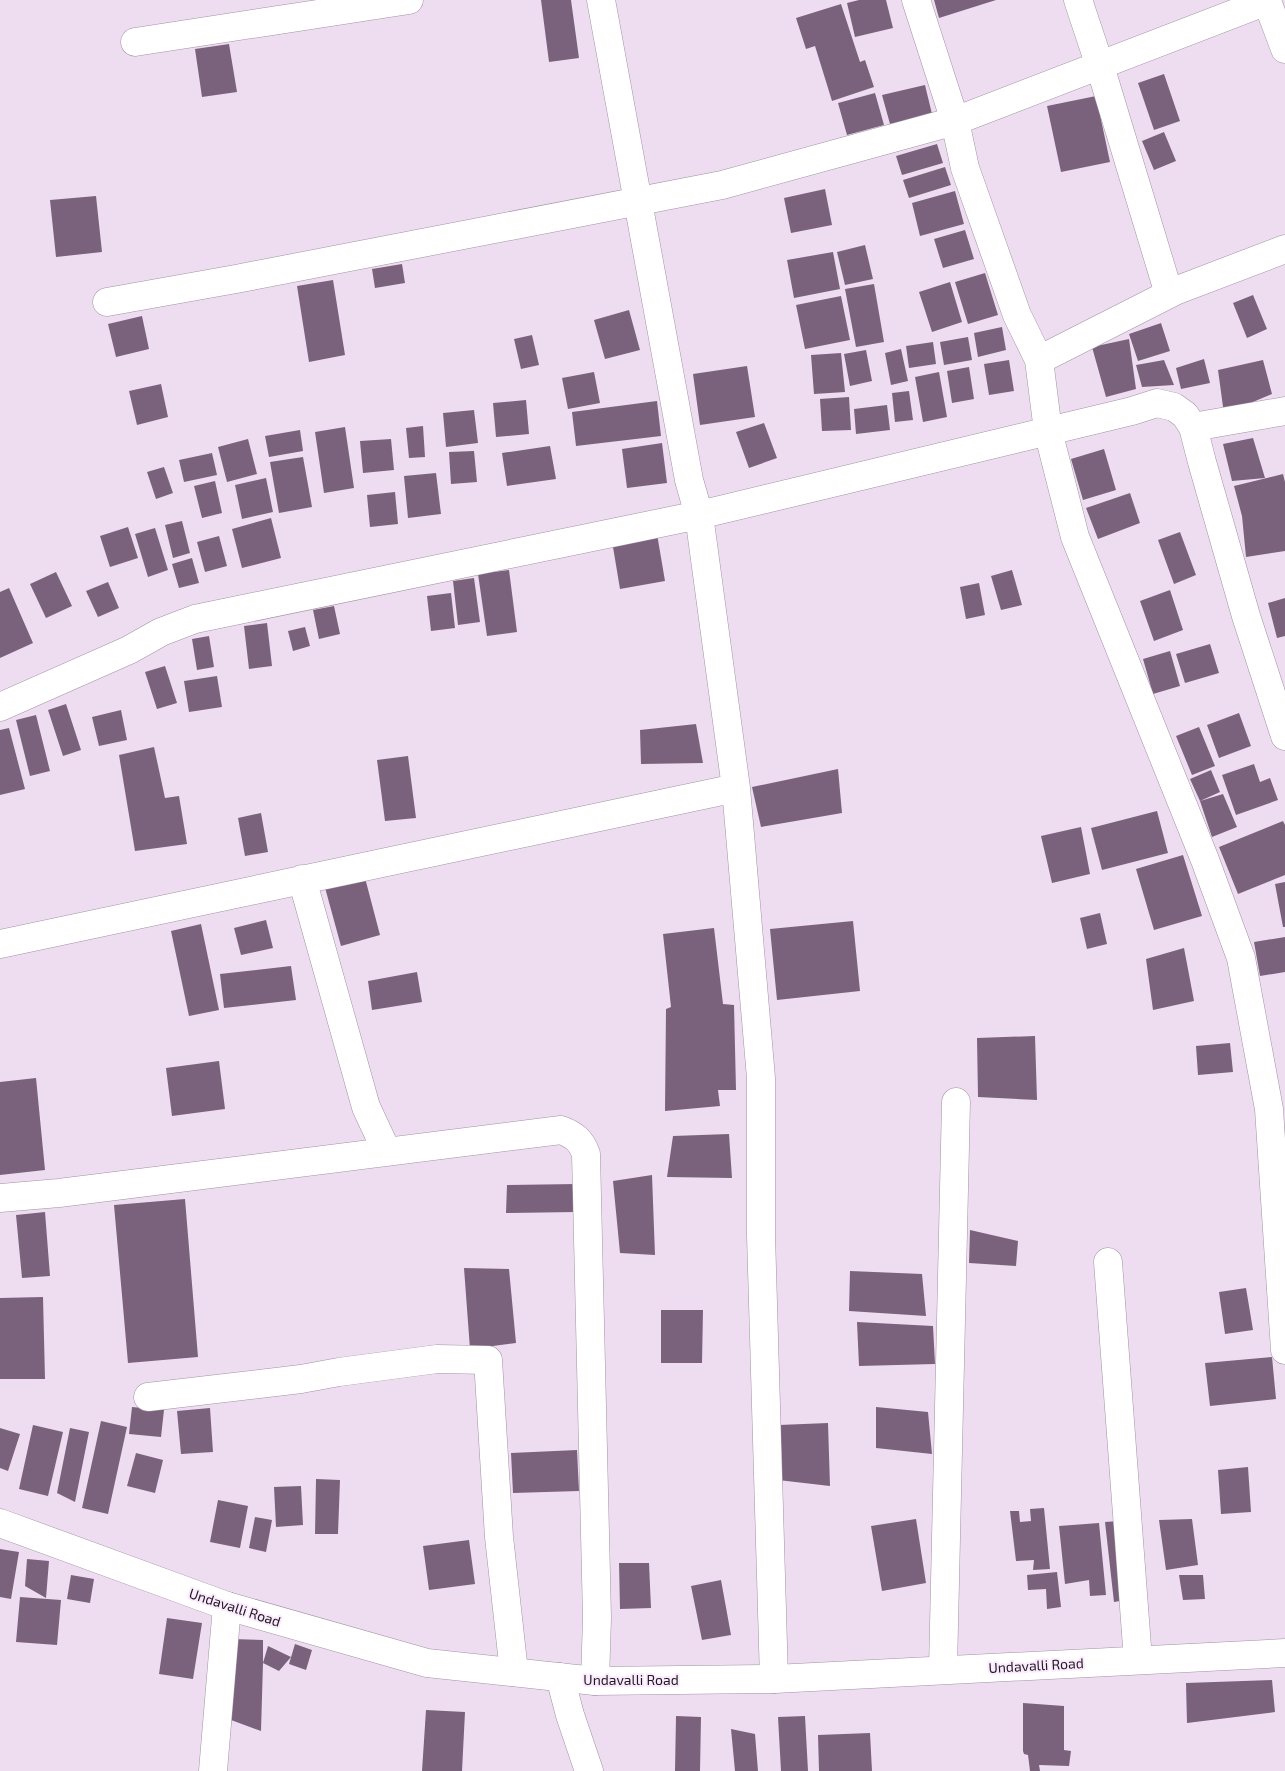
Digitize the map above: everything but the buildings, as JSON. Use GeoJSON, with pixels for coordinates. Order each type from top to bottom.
{"type":"FeatureCollection","features":[{"type":"Feature","properties":{"kind":"street"},"geometry":{"type":"LineString","coordinates":[[135,42],[409,0]]}},
{"type":"Feature","properties":{"kind":"street"},"geometry":{"type":"LineString","coordinates":[[601,0],[689,480],[699,515],[736,788],[761,1078],[761,1235],[774,1679]]}},
{"type":"Feature","properties":{"kind":"street"},"geometry":{"type":"LineString","coordinates":[[916,0],[956,121],[965,168],[1017,315],[1039,360],[1048,431],[1075,537],[1205,860],[1241,958],[1277,1107],[1285,1350]]}},
{"type":"Feature","properties":{"kind":"street"},"geometry":{"type":"LineString","coordinates":[[1078,0],[1100,66],[1169,294]]}},
{"type":"Feature","properties":{"kind":"street"},"geometry":{"type":"LineString","coordinates":[[106,302],[236,279],[722,185],[956,121],[1267,1],[1285,49]]}},
{"type":"Feature","properties":{"kind":"street"},"geometry":{"type":"LineString","coordinates":[[1039,360],[1169,294],[1285,248]]}},
{"type":"Feature","properties":{"kind":"street"},"geometry":{"type":"LineString","coordinates":[[0,707],[129,650],[161,632],[196,619],[699,515],[1132,411],[1156,403],[1174,408],[1184,415],[1194,428],[1243,606],[1284,730]]}},
{"type":"Feature","properties":{"kind":"street"},"geometry":{"type":"LineString","coordinates":[[1194,428],[1285,411]]}},
{"type":"Feature","properties":{"kind":"street"},"geometry":{"type":"LineString","coordinates":[[0,944],[736,788]]}},
{"type":"Feature","properties":{"kind":"street"},"geometry":{"type":"LineString","coordinates":[[302,879],[366,1107],[387,1152]]}},
{"type":"Feature","properties":{"kind":"street"},"geometry":{"type":"LineString","coordinates":[[943,1669],[956,1102]]}},
{"type":"Feature","properties":{"kind":"street"},"geometry":{"type":"LineString","coordinates":[[0,1198],[59,1193],[560,1130],[577,1138],[583,1145],[586,1154],[596,1588],[595,1681]]}},
{"type":"Feature","properties":{"kind":"street"},"geometry":{"type":"LineString","coordinates":[[1108,1262],[1138,1660]]}},
{"type":"Feature","properties":{"kind":"street"},"geometry":{"type":"LineString","coordinates":[[148,1397],[301,1379],[437,1359],[488,1360],[499,1537],[514,1672]]}},
{"type":"Feature","properties":{"kind":"street","name":"Undavalli Road"},"geometry":{"type":"LineString","coordinates":[[0,1523],[227,1606],[427,1663],[595,1681],[774,1679],[1285,1653]]}},
{"type":"Feature","properties":{"kind":"street"},"geometry":{"type":"LineString","coordinates":[[213,1771],[227,1606]]}},
{"type":"Feature","properties":{"kind":"street"},"geometry":{"type":"LineString","coordinates":[[560,1677],[570,1715],[589,1771]]}}]}
